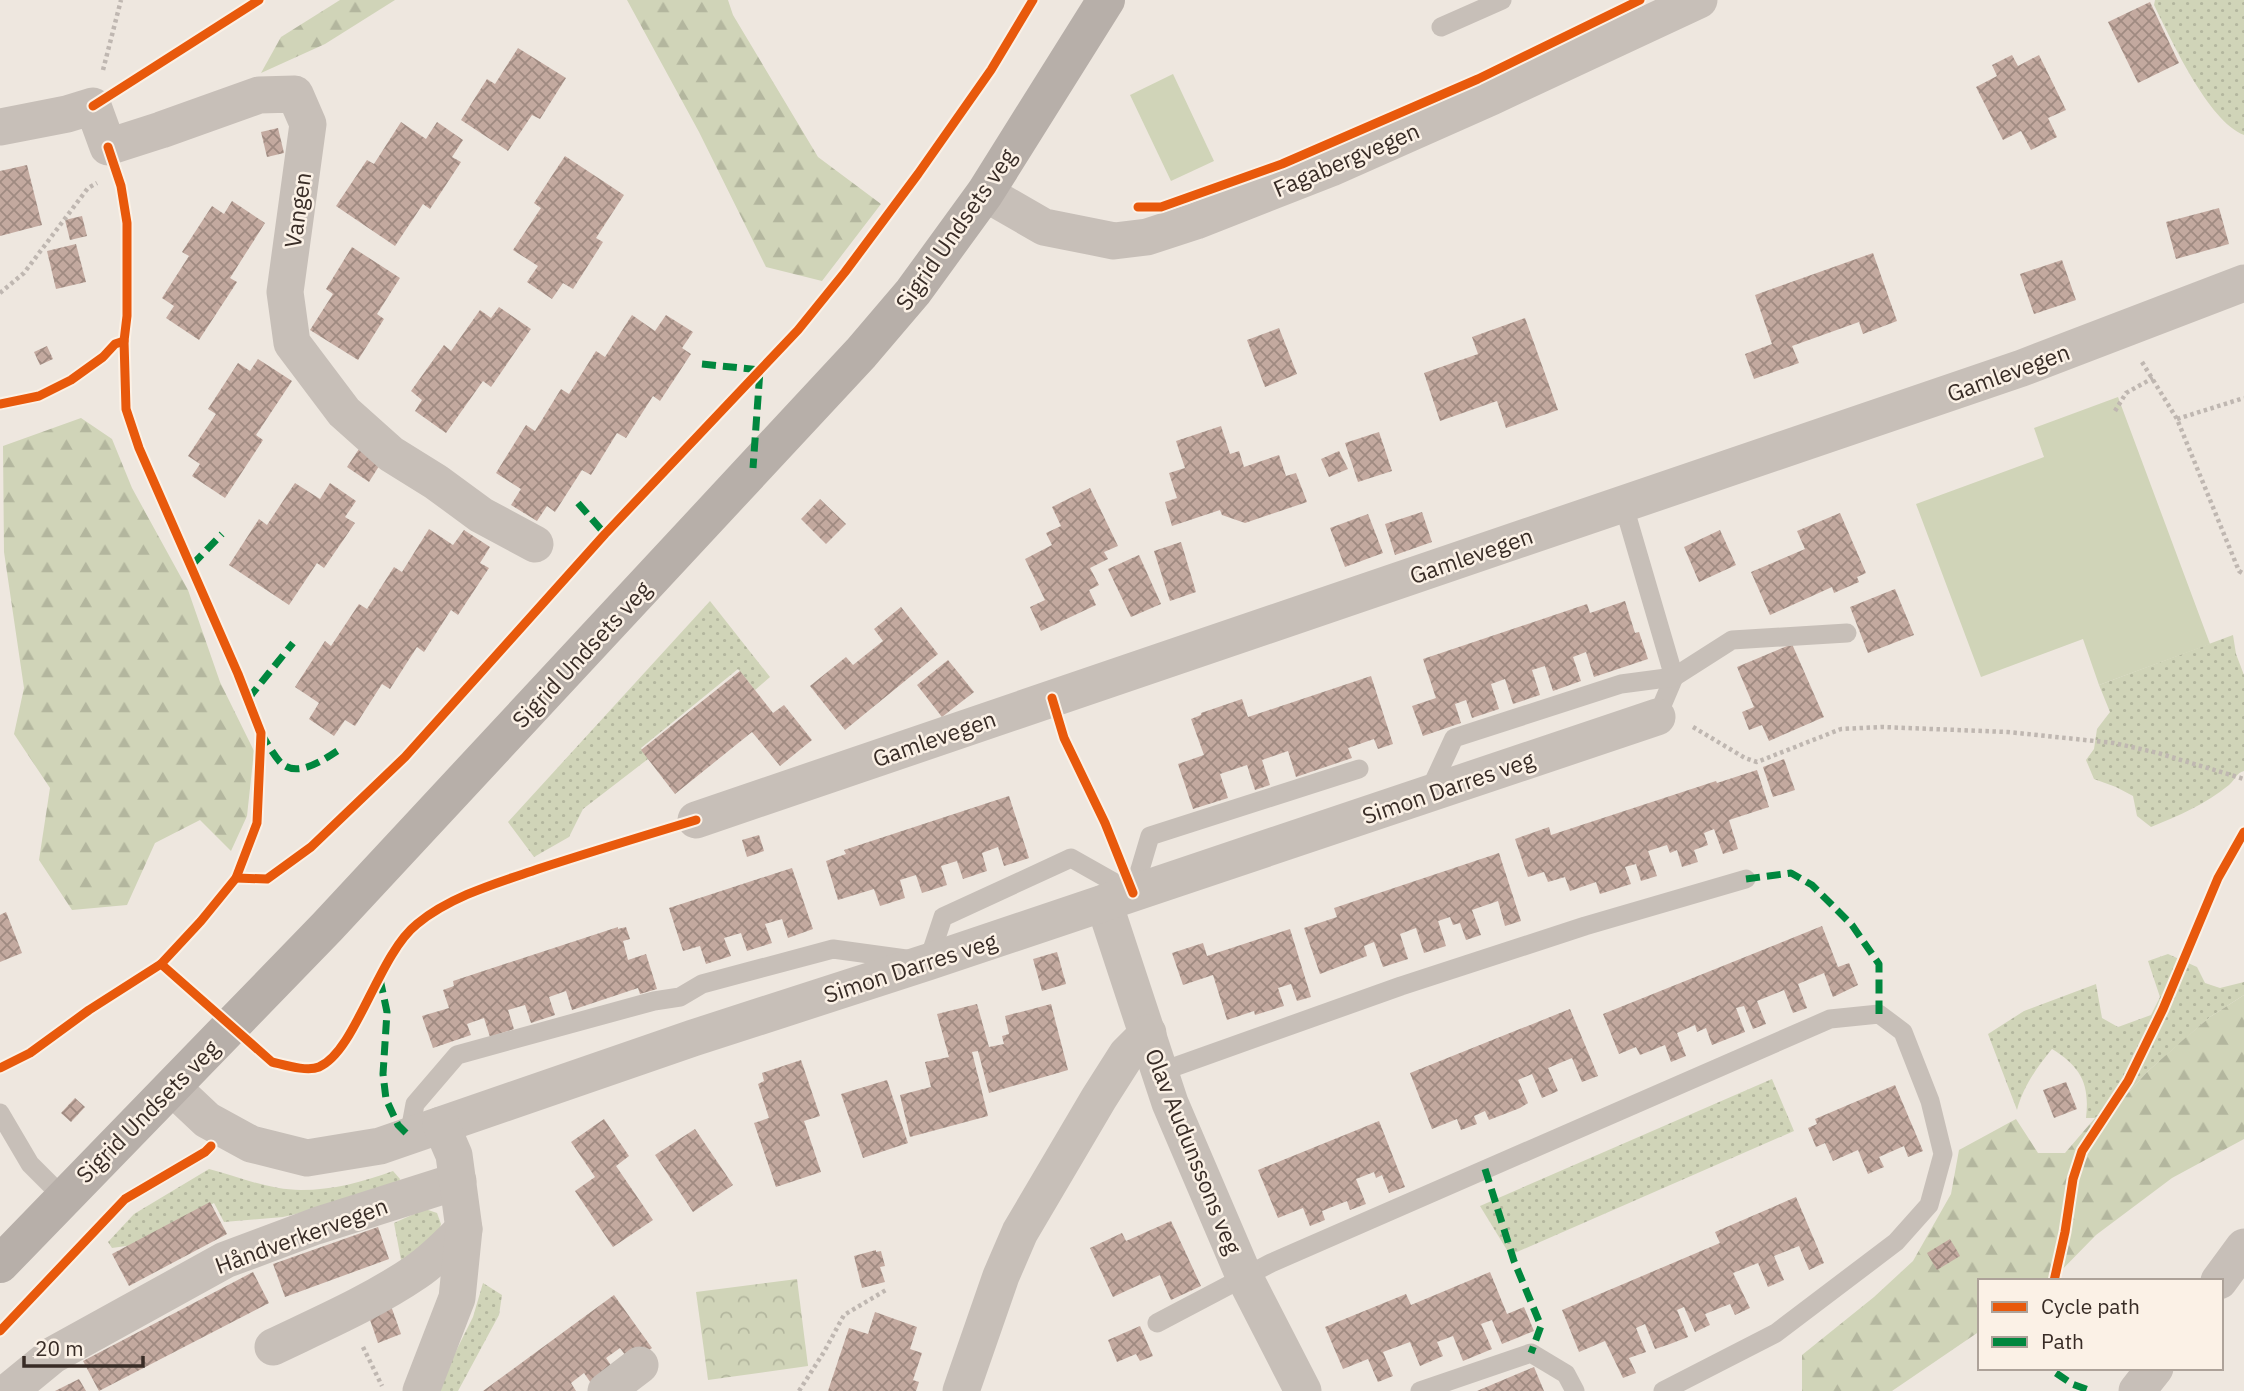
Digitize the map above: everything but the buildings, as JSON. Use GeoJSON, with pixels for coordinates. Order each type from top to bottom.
{"type":"FeatureCollection","features":[{"type":"Feature","properties":{"kind":"street","name":"Sigrid Undsets veg"},"geometry":{"type":"LineString","coordinates":[[0,1264],[327,927],[861,353],[913,292],[985,193],[1106,0]]}},
{"type":"Feature","properties":{"kind":"street","name":"Fagabergvegen"},"geometry":{"type":"LineString","coordinates":[[985,193],[1044,227],[1114,241],[1147,237],[1196,221],[1331,168],[1699,0]]}},
{"type":"Feature","properties":{"kind":"street","name":"Vangen"},"geometry":{"type":"LineString","coordinates":[[112,160],[161,130],[259,95],[295,94],[308,124],[285,292],[292,343],[344,412],[391,454],[481,515],[535,544]]}},
{"type":"Feature","properties":{"kind":"street"},"geometry":{"type":"LineString","coordinates":[[0,127],[93,106],[112,160]]}},
{"type":"Feature","properties":{"kind":"street","name":"Gamlevegen"},"geometry":{"type":"LineString","coordinates":[[695,820],[2022,368],[2244,283]]}},
{"type":"Feature","properties":{"kind":"street","name":"Simon Darres veg"},"geometry":{"type":"LineString","coordinates":[[173,1088],[207,1120],[251,1144],[307,1158],[380,1146],[693,1038],[929,962],[1657,717]]}},
{"type":"Feature","properties":{"kind":"street","name":"Olav Audunssons veg"},"geometry":{"type":"LineString","coordinates":[[1119,898],[1148,1033],[1170,1103],[1244,1276],[1303,1391]]}},
{"type":"Feature","properties":{"kind":"street"},"geometry":{"type":"LineString","coordinates":[[961,1391],[1001,1276],[1020,1232],[1098,1098],[1127,1054],[1148,1033]]}},
{"type":"Feature","properties":{"kind":"street"},"geometry":{"type":"LineString","coordinates":[[421,1391],[457,1298],[464,1229],[454,1155],[425,1131]]}},
{"type":"Feature","properties":{"kind":"street","name":"Håndverkervegen"},"geometry":{"type":"LineString","coordinates":[[9,1391],[53,1355],[225,1259],[316,1226],[458,1181]]}},
{"type":"Feature","properties":{"kind":"street"},"geometry":{"type":"LineString","coordinates":[[273,1347],[350,1310],[415,1273],[436,1257],[464,1229]]}},
{"type":"Feature","properties":{"kind":"street"},"geometry":{"type":"LineString","coordinates":[[2220,1279],[2244,1247]]}},
{"type":"Feature","properties":{"kind":"street"},"geometry":{"type":"LineString","coordinates":[[606,1391],[640,1365]]}},
{"type":"Feature","properties":{"kind":"street"},"geometry":{"type":"LineString","coordinates":[[2137,1391],[2153,1370]]}},
{"type":"Feature","properties":{"kind":"street"},"geometry":{"type":"LineString","coordinates":[[2156,1370],[2164,1391]]}},
{"type":"Feature","properties":{"kind":"lane"},"geometry":{"type":"LineString","coordinates":[[1441,27],[1502,0]]}},
{"type":"Feature","properties":{"kind":"lane"},"geometry":{"type":"LineString","coordinates":[[1623,503],[1674,677],[1657,717]]}},
{"type":"Feature","properties":{"kind":"lane"},"geometry":{"type":"LineString","coordinates":[[1429,793],[1454,738],[1621,684],[1674,677],[1732,640],[1847,633]]}},
{"type":"Feature","properties":{"kind":"lane"},"geometry":{"type":"LineString","coordinates":[[425,1131],[415,1104],[457,1055],[654,1001],[680,997],[702,984],[833,949],[929,962],[943,917],[1070,858],[1119,898],[1150,836],[1359,769]]}},
{"type":"Feature","properties":{"kind":"lane"},"geometry":{"type":"LineString","coordinates":[[1160,1072],[1401,986],[1586,926],[1746,879]]}},
{"type":"Feature","properties":{"kind":"lane"},"geometry":{"type":"LineString","coordinates":[[1157,1322],[1244,1276],[1830,1019],[1879,1014],[1903,1032],[1930,1101],[1944,1154],[1929,1205],[1896,1242],[1776,1333],[1663,1391]]}},
{"type":"Feature","properties":{"kind":"lane"},"geometry":{"type":"LineString","coordinates":[[0,1113],[30,1164],[63,1197]]}},
{"type":"Feature","properties":{"kind":"lane"},"geometry":{"type":"LineString","coordinates":[[1420,1391],[1531,1353],[1566,1374],[1575,1391]]}},
{"type":"Feature","properties":{"kind":"path"},"geometry":{"type":"LineString","coordinates":[[93,106],[121,0]]}},
{"type":"Feature","properties":{"kind":"path"},"geometry":{"type":"LineString","coordinates":[[0,293],[23,273],[112,160]]}},
{"type":"Feature","properties":{"kind":"path"},"geometry":{"type":"LineString","coordinates":[[2115,411],[2126,393],[2153,378],[2177,419],[2239,571],[2244,574]]}},
{"type":"Feature","properties":{"kind":"path"},"geometry":{"type":"LineString","coordinates":[[2177,419],[2244,398]]}},
{"type":"Feature","properties":{"kind":"path"},"geometry":{"type":"LineString","coordinates":[[1657,717],[1678,719],[1745,758],[1757,762],[1841,729],[1882,727],[2008,732],[2114,743],[2158,753],[2244,779]]}},
{"type":"Feature","properties":{"kind":"path"},"geometry":{"type":"LineString","coordinates":[[799,1391],[844,1315],[886,1290]]}},
{"type":"Feature","properties":{"kind":"path"},"geometry":{"type":"LineString","coordinates":[[366,1354],[381,1383]]}},
{"type":"Feature","properties":{"kind":"green space"},"geometry":{"type":"Polygon","coordinates":[[[340,0],[395,0],[325,44],[261,73],[281,37],[340,0]]]}},
{"type":"Feature","properties":{"kind":"green space"},"geometry":{"type":"Polygon","coordinates":[[[627,0],[728,0],[733,15],[818,157],[881,204],[822,281],[766,267],[699,132],[627,0]]]}},
{"type":"Feature","properties":{"kind":"green space"},"geometry":{"type":"Polygon","coordinates":[[[2155,0],[2244,0],[2244,135],[2230,127],[2204,97],[2170,38],[2154,5],[2155,0]]]}},
{"type":"Feature","properties":{"kind":"green space"},"geometry":{"type":"Polygon","coordinates":[[[1173,74],[1214,161],[1171,181],[1130,95],[1173,74]]]}},
{"type":"Feature","properties":{"kind":"green space"},"geometry":{"type":"Polygon","coordinates":[[[2118,397],[2210,644],[2099,685],[2083,639],[1981,677],[1916,504],[2044,457],[2034,428],[2118,397]]]}},
{"type":"Feature","properties":{"kind":"green space"},"geometry":{"type":"Polygon","coordinates":[[[81,418],[112,439],[132,488],[188,590],[220,682],[254,751],[247,816],[231,851],[200,820],[155,843],[127,905],[72,910],[39,860],[50,788],[14,734],[24,688],[4,552],[3,446],[81,418]]]}},
{"type":"Feature","properties":{"kind":"green space"},"geometry":{"type":"Polygon","coordinates":[[[710,601],[770,677],[755,690],[738,669],[641,748],[648,759],[583,809],[569,837],[534,857],[508,822],[710,601]]]}},
{"type":"Feature","properties":{"kind":"green space"},"geometry":{"type":"Polygon","coordinates":[[[2233,635],[2236,654],[2244,675],[2244,771],[2211,798],[2151,827],[2137,816],[2133,796],[2094,779],[2086,760],[2094,749],[2097,729],[2110,712],[2099,685],[2233,635]]]}},
{"type":"Feature","properties":{"kind":"green space"},"geometry":{"type":"Polygon","coordinates":[[[2168,954],[2197,967],[2205,983],[2220,988],[2244,982],[2244,995],[2210,1017],[2148,1071],[2129,1092],[2095,1118],[2086,1118],[2085,1086],[2077,1070],[2052,1049],[2031,1078],[2017,1110],[1988,1034],[2024,1011],[2096,984],[2102,1018],[2118,1027],[2151,1015],[2160,997],[2148,961],[2168,954]]]}},
{"type":"Feature","properties":{"kind":"green space"},"geometry":{"type":"Polygon","coordinates":[[[2244,995],[2244,1139],[2172,1178],[2096,1235],[2053,1279],[1978,1279],[1978,1332],[1892,1391],[1802,1391],[1802,1355],[1874,1297],[1913,1261],[1951,1194],[1959,1150],[2016,1119],[2038,1153],[2065,1153],[2095,1118],[2129,1092],[2148,1071],[2210,1017],[2244,995]]]}},
{"type":"Feature","properties":{"kind":"green space"},"geometry":{"type":"Polygon","coordinates":[[[1772,1079],[1794,1131],[1510,1255],[1480,1206],[1772,1079]]]}},
{"type":"Feature","properties":{"kind":"green space"},"geometry":{"type":"Polygon","coordinates":[[[209,1169],[289,1189],[336,1187],[393,1171],[400,1179],[396,1188],[283,1217],[224,1222],[214,1203],[133,1245],[112,1248],[108,1242],[134,1214],[209,1169]]]}},
{"type":"Feature","properties":{"kind":"green space"},"geometry":{"type":"Polygon","coordinates":[[[425,1209],[437,1213],[441,1224],[437,1238],[402,1265],[394,1223],[425,1209]]]}},
{"type":"Feature","properties":{"kind":"green space"},"geometry":{"type":"Polygon","coordinates":[[[797,1279],[808,1366],[708,1380],[696,1292],[797,1279]]]}},
{"type":"Feature","properties":{"kind":"green space"},"geometry":{"type":"Polygon","coordinates":[[[483,1283],[502,1295],[499,1315],[458,1391],[440,1391],[449,1365],[473,1317],[483,1283]]]}},
{"type":"Feature","properties":{"kind":"marked path"},"geometry":{"type":"LineString","coordinates":[[702,364],[760,370],[753,468]]}},
{"type":"Feature","properties":{"kind":"marked path"},"geometry":{"type":"LineString","coordinates":[[578,503],[605,534]]}},
{"type":"Feature","properties":{"kind":"marked path"},"geometry":{"type":"LineString","coordinates":[[192,565],[222,534]]}},
{"type":"Feature","properties":{"kind":"marked path"},"geometry":{"type":"LineString","coordinates":[[248,699],[293,643]]}},
{"type":"Feature","properties":{"kind":"marked path"},"geometry":{"type":"LineString","coordinates":[[261,733],[280,762],[295,769],[311,766],[342,748]]}},
{"type":"Feature","properties":{"kind":"marked path"},"geometry":{"type":"LineString","coordinates":[[1746,879],[1791,873],[1812,885],[1852,925],[1879,964],[1879,1014]]}},
{"type":"Feature","properties":{"kind":"marked path"},"geometry":{"type":"LineString","coordinates":[[380,979],[387,1012],[383,1074],[386,1099],[398,1125],[409,1136]]}},
{"type":"Feature","properties":{"kind":"marked path"},"geometry":{"type":"LineString","coordinates":[[1485,1169],[1514,1261],[1541,1326],[1531,1353]]}},
{"type":"Feature","properties":{"kind":"marked path"},"geometry":{"type":"LineString","coordinates":[[2056,1373],[2072,1384],[2091,1391]]}},
{"type":"Feature","properties":{"kind":"cycle path"},"geometry":{"type":"LineString","coordinates":[[93,106],[259,0]]}},
{"type":"Feature","properties":{"kind":"cycle path"},"geometry":{"type":"LineString","coordinates":[[236,878],[267,879],[311,847],[405,757],[605,534],[798,330],[918,174],[991,70],[1033,0]]}},
{"type":"Feature","properties":{"kind":"cycle path"},"geometry":{"type":"LineString","coordinates":[[1138,207],[1161,207],[1282,164],[1478,79],[1640,0]]}},
{"type":"Feature","properties":{"kind":"cycle path"},"geometry":{"type":"LineString","coordinates":[[0,1068],[30,1053],[89,1010],[161,964],[236,878],[257,823],[261,733],[139,448],[126,409],[124,341],[127,316],[127,223],[121,186],[108,147]]}},
{"type":"Feature","properties":{"kind":"cycle path"},"geometry":{"type":"LineString","coordinates":[[0,404],[39,396],[71,380],[103,357],[115,344],[124,341]]}},
{"type":"Feature","properties":{"kind":"cycle path"},"geometry":{"type":"LineString","coordinates":[[1052,698],[1064,738],[1105,823],[1133,893]]}},
{"type":"Feature","properties":{"kind":"cycle path"},"geometry":{"type":"LineString","coordinates":[[161,964],[272,1062],[308,1069],[319,1067],[332,1058],[344,1042],[403,938],[430,914],[491,885],[696,820]]}},
{"type":"Feature","properties":{"kind":"cycle path"},"geometry":{"type":"LineString","coordinates":[[2054,1279],[2073,1179],[2082,1151],[2128,1081],[2163,1009],[2218,878],[2244,832]]}},
{"type":"Feature","properties":{"kind":"cycle path"},"geometry":{"type":"LineString","coordinates":[[0,1331],[125,1199],[211,1146]]}}]}
